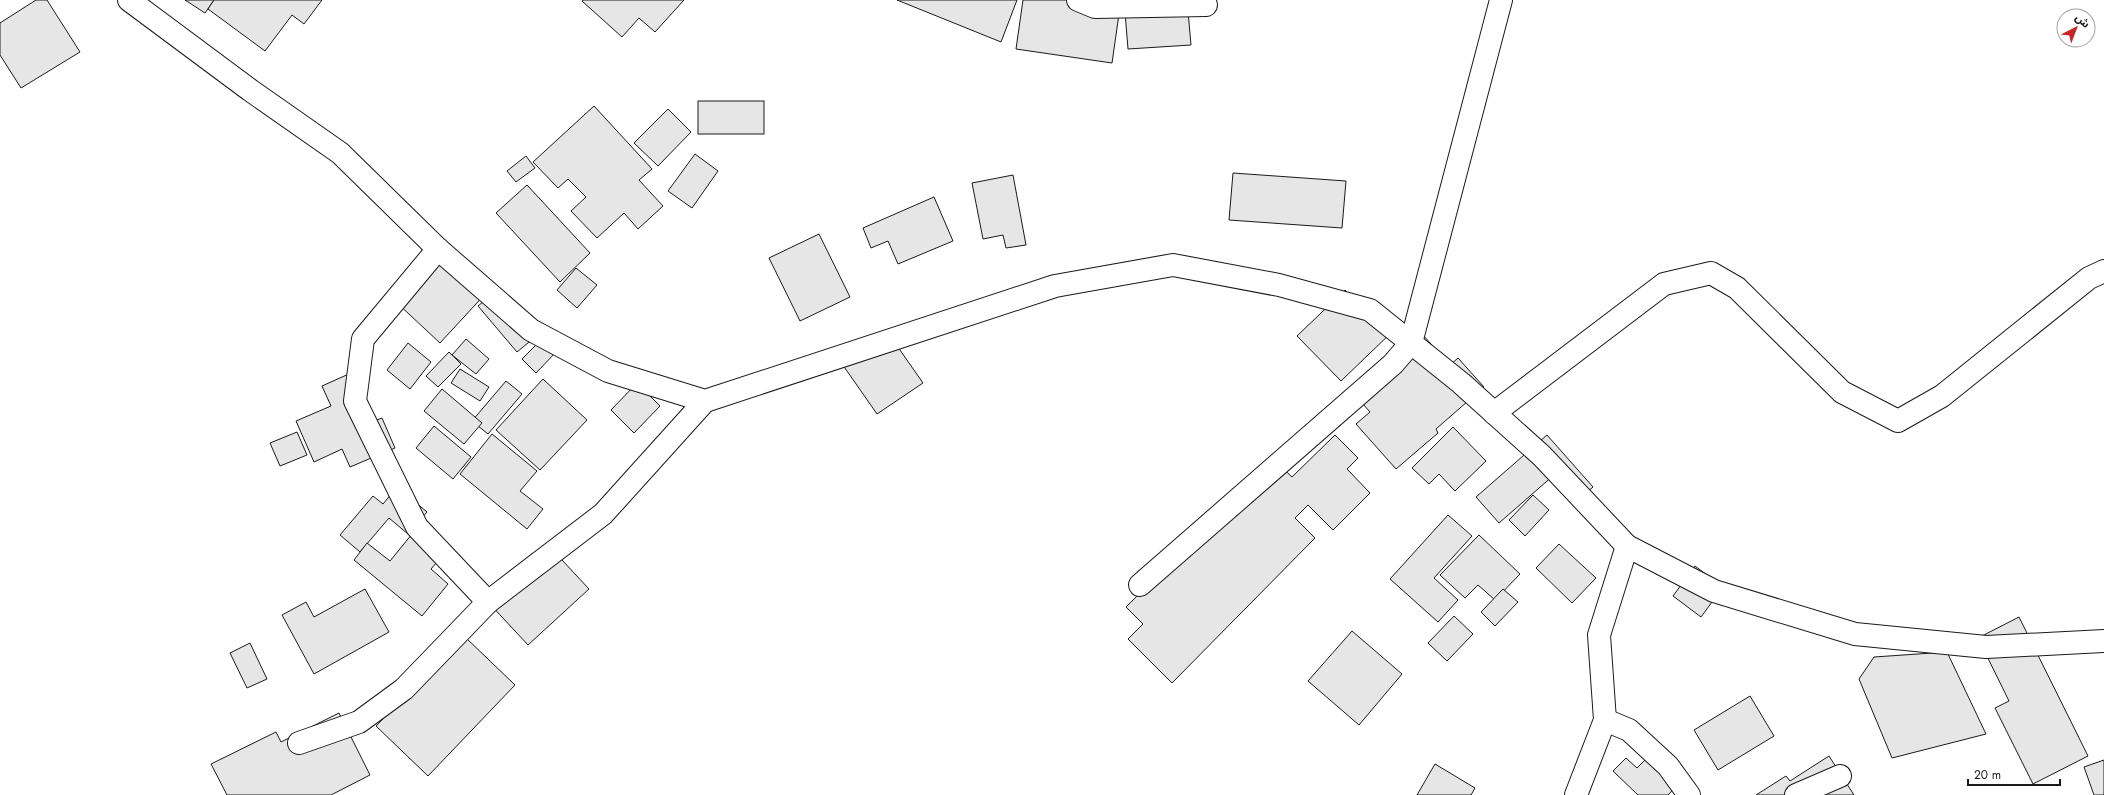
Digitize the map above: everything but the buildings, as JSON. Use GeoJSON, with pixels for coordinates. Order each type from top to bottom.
{"type":"FeatureCollection","features":[{"type":"Feature","properties":{"kind":"street"},"geometry":{"type":"LineString","coordinates":[[129,0],[250,90],[340,153],[438,249],[531,330],[608,371],[705,401]]}},
{"type":"Feature","properties":{"kind":"street"},"geometry":{"type":"LineString","coordinates":[[1078,0],[1095,7],[1206,5]]}},
{"type":"Feature","properties":{"kind":"street"},"geometry":{"type":"LineString","coordinates":[[1140,586],[1393,364],[1411,343],[1501,0]]}},
{"type":"Feature","properties":{"kind":"street"},"geometry":{"type":"LineString","coordinates":[[438,249],[363,340],[355,401],[417,527],[488,602]]}},
{"type":"Feature","properties":{"kind":"street"},"geometry":{"type":"LineString","coordinates":[[299,743],[359,722],[404,689],[488,602],[603,514],[705,401],[1055,286],[1173,265],[1279,285],[1370,310],[1494,413],[1542,456],[1627,546],[1714,591],[1855,634],[1986,647],[2104,641]]}},
{"type":"Feature","properties":{"kind":"street"},"geometry":{"type":"LineString","coordinates":[[1494,413],[1664,284],[1711,273],[1737,288],[1842,392],[1898,421],[1942,396],[2089,278],[2104,271]]}},
{"type":"Feature","properties":{"kind":"street"},"geometry":{"type":"LineString","coordinates":[[1576,795],[1605,720],[1599,635],[1627,546]]}},
{"type":"Feature","properties":{"kind":"street"},"geometry":{"type":"LineString","coordinates":[[1605,720],[1629,730],[1635,735],[1668,766],[1689,795]]}},
{"type":"Feature","properties":{"kind":"street"},"geometry":{"type":"LineString","coordinates":[[1796,795],[1840,776]]}}]}
